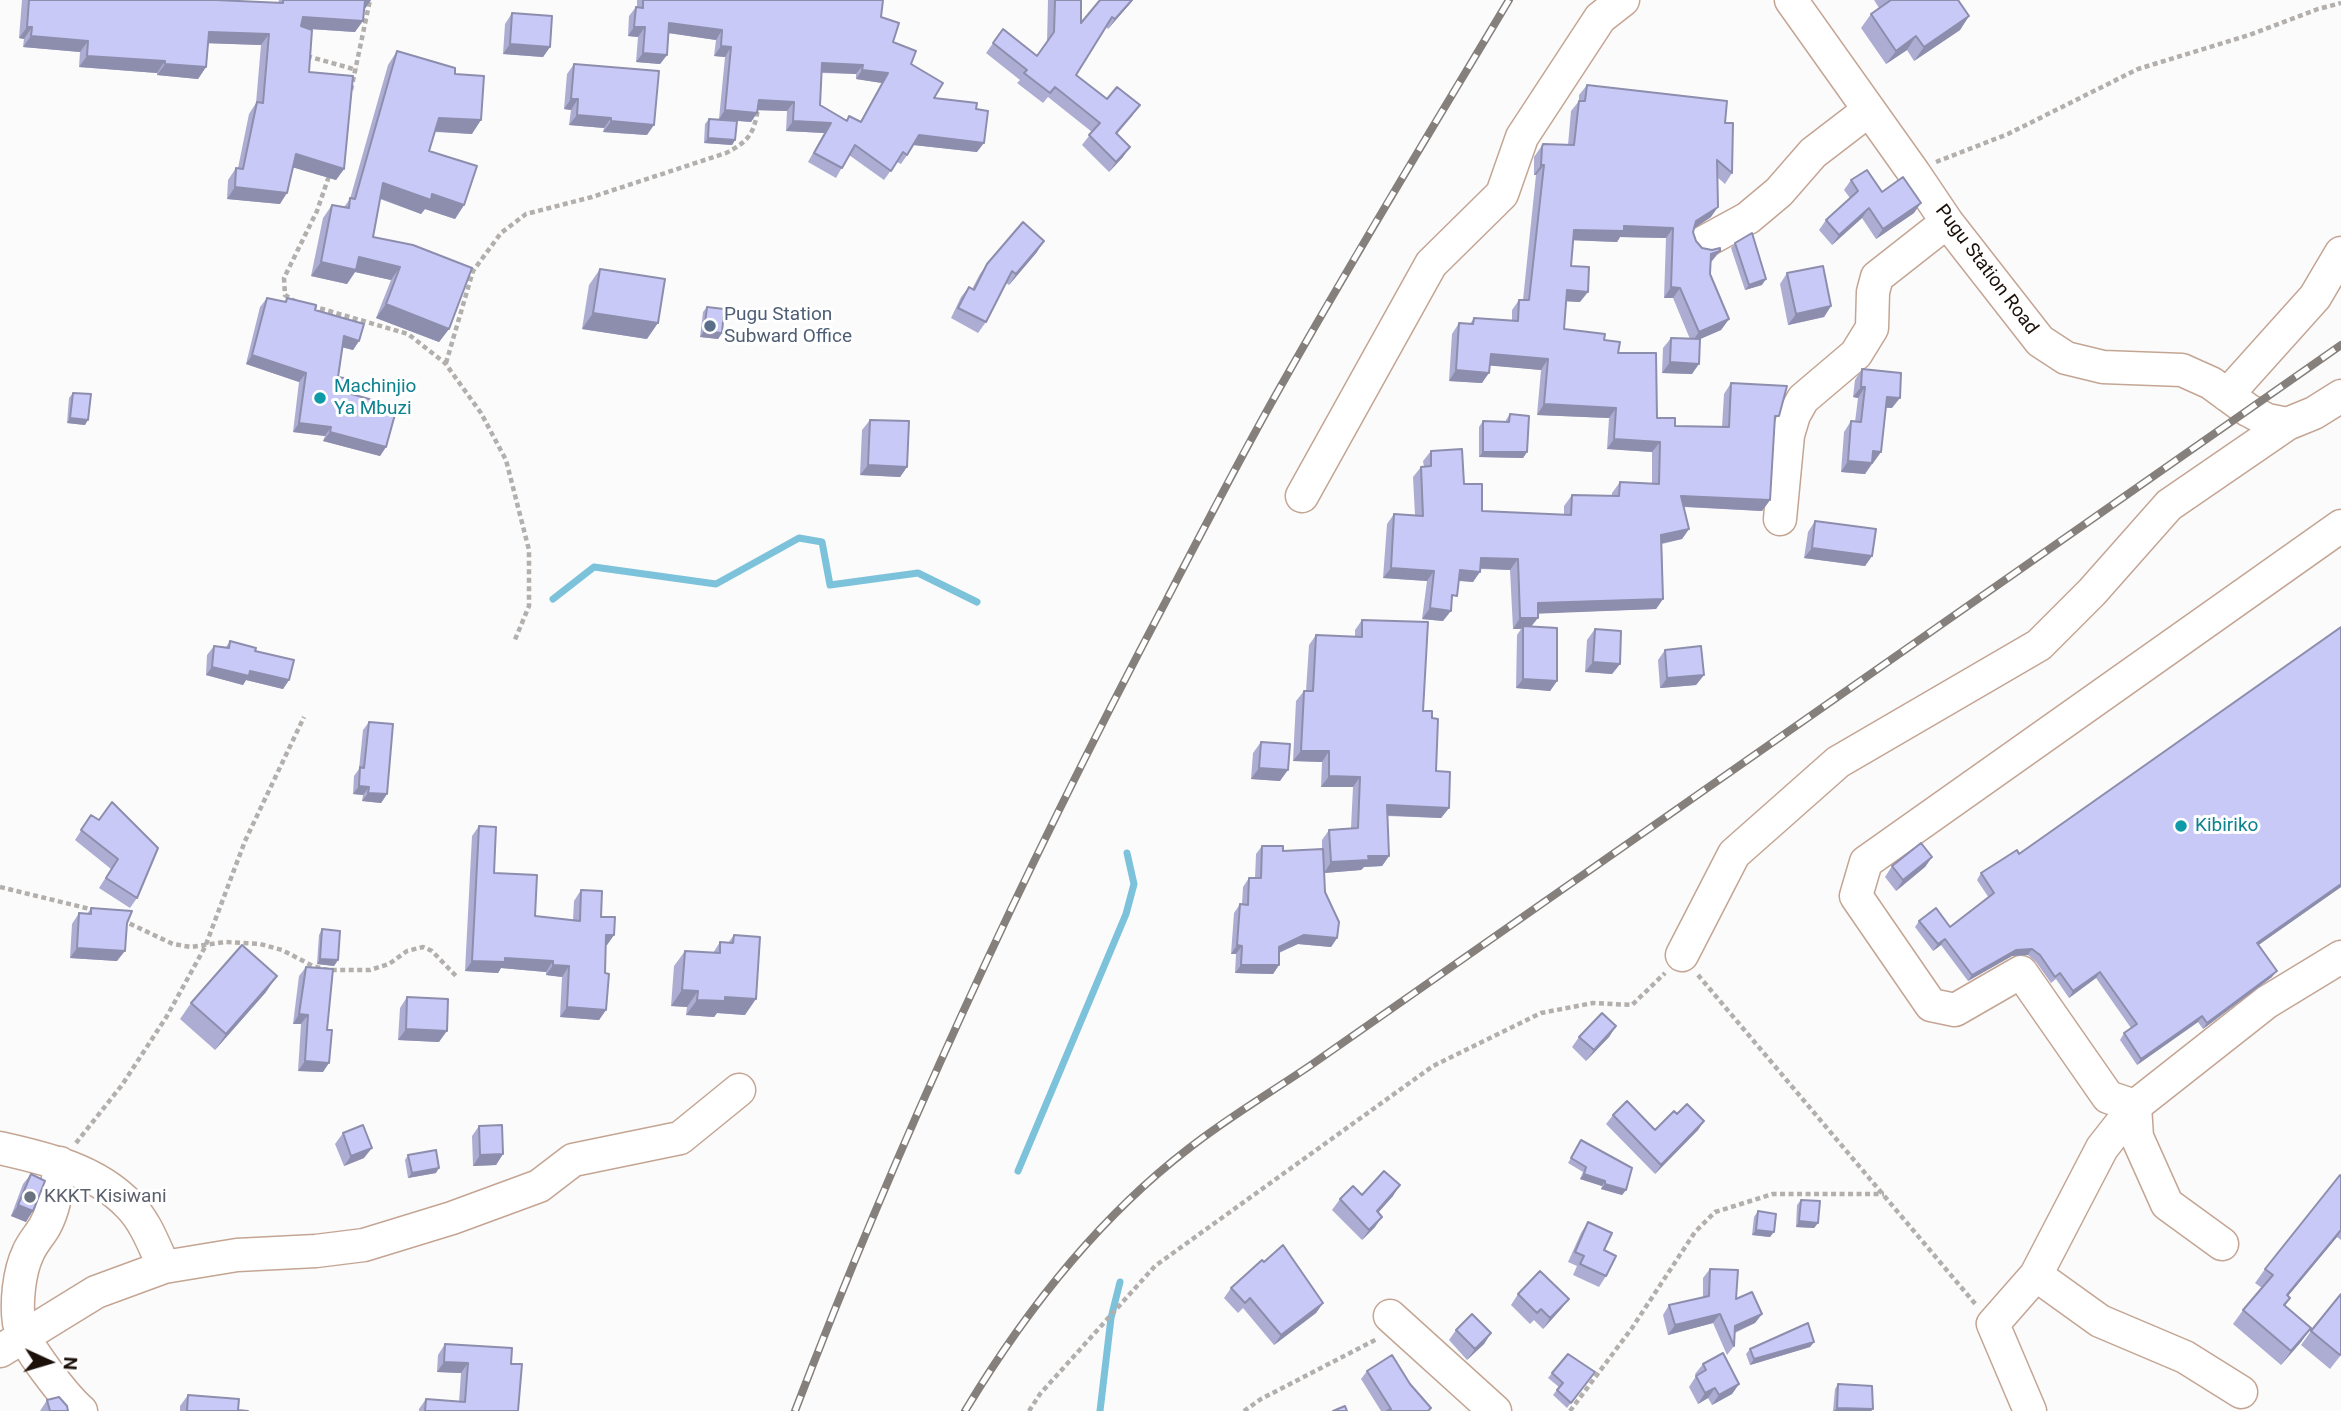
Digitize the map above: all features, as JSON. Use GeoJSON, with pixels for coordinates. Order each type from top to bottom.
{"type":"FeatureCollection","features":[{"type":"Feature","properties":{"kind":"street"},"geometry":{"type":"LineString","coordinates":[[1301,496],[1431,264],[1502,194],[1522,137],[1600,18],[1623,0]]}},
{"type":"Feature","properties":{"kind":"street","name":"Pugu Station Road"},"geometry":{"type":"LineString","coordinates":[[1791,0],[1947,222],[2040,341],[2066,358],[2103,367],[2182,370],[2211,383],[2267,420],[2287,424]]}},
{"type":"Feature","properties":{"kind":"street"},"geometry":{"type":"LineString","coordinates":[[1704,242],[1748,219],[1779,192],[1812,153],[1869,110]]}},
{"type":"Feature","properties":{"kind":"street"},"geometry":{"type":"LineString","coordinates":[[1780,519],[1788,435],[1794,415],[1803,400],[1856,354],[1872,328],[1873,292],[1878,277],[1947,222]]}},
{"type":"Feature","properties":{"kind":"street"},"geometry":{"type":"LineString","coordinates":[[2227,395],[2315,297],[2341,253]]}},
{"type":"Feature","properties":{"kind":"street"},"geometry":{"type":"LineString","coordinates":[[1682,955],[1734,854],[1838,762],[2039,645],[2092,592],[2169,505],[2287,424],[2314,413],[2341,396]]}},
{"type":"Feature","properties":{"kind":"street"},"geometry":{"type":"LineString","coordinates":[[2135,1106],[2108,1097],[2021,972],[1955,1010],[1931,1005],[1856,896],[1866,862],[2341,526]]}},
{"type":"Feature","properties":{"kind":"street"},"geometry":{"type":"LineString","coordinates":[[2030,1411],[1993,1324],[2036,1275],[2102,1148],[2135,1106],[2267,1002],[2341,957]]}},
{"type":"Feature","properties":{"kind":"street"},"geometry":{"type":"LineString","coordinates":[[12,1344],[96,1292],[164,1267],[237,1255],[316,1251],[364,1245],[441,1222],[540,1186],[573,1160],[680,1138],[739,1090]]}},
{"type":"Feature","properties":{"kind":"street"},"geometry":{"type":"LineString","coordinates":[[2135,1106],[2137,1137],[2166,1204],[2222,1244]]}},
{"type":"Feature","properties":{"kind":"street"},"geometry":{"type":"LineString","coordinates":[[0,1148],[60,1163],[106,1185],[130,1205],[145,1225],[164,1267]]}},
{"type":"Feature","properties":{"kind":"street"},"geometry":{"type":"LineString","coordinates":[[12,1344],[19,1323],[21,1276],[27,1253],[46,1224],[55,1201],[60,1163]]}},
{"type":"Feature","properties":{"kind":"street"},"geometry":{"type":"LineString","coordinates":[[2036,1275],[2100,1321],[2185,1357],[2241,1392]]}},
{"type":"Feature","properties":{"kind":"street"},"geometry":{"type":"LineString","coordinates":[[1397,1323],[1494,1411]]}},
{"type":"Feature","properties":{"kind":"street"},"geometry":{"type":"LineString","coordinates":[[12,1344],[59,1386],[81,1411]]}},
{"type":"Feature","properties":{"kind":"path"},"geometry":{"type":"LineString","coordinates":[[350,93],[370,0]]}},
{"type":"Feature","properties":{"kind":"path"},"geometry":{"type":"LineString","coordinates":[[1914,173],[1949,156],[2008,134],[2138,69],[2341,3]]}},
{"type":"Feature","properties":{"kind":"path"},"geometry":{"type":"LineString","coordinates":[[305,56],[356,70]]}},
{"type":"Feature","properties":{"kind":"path"},"geometry":{"type":"LineString","coordinates":[[445,363],[473,271],[501,233],[526,214],[593,197],[726,153],[744,144],[753,131],[758,102]]}},
{"type":"Feature","properties":{"kind":"path"},"geometry":{"type":"LineString","coordinates":[[331,164],[317,211],[284,278],[285,295],[295,302],[370,321],[408,334],[445,363],[481,412],[506,460],[529,550],[529,606],[514,642]]}},
{"type":"Feature","properties":{"kind":"path"},"geometry":{"type":"LineString","coordinates":[[60,1163],[122,1086],[167,1016],[205,947],[245,841],[304,717]]}},
{"type":"Feature","properties":{"kind":"path"},"geometry":{"type":"LineString","coordinates":[[0,887],[95,910]]}},
{"type":"Feature","properties":{"kind":"path"},"geometry":{"type":"LineString","coordinates":[[117,918],[173,944],[205,947],[225,942],[260,944],[282,950],[313,967],[354,971],[389,964],[407,951],[423,947],[432,951],[456,976]]}},
{"type":"Feature","properties":{"kind":"path"},"geometry":{"type":"LineString","coordinates":[[1029,1411],[1040,1394],[1155,1266],[1433,1066],[1541,1013],[1593,1003],[1632,1005],[1682,955],[1993,1324]]}},
{"type":"Feature","properties":{"kind":"path"},"geometry":{"type":"LineString","coordinates":[[1570,1411],[1632,1328],[1695,1232],[1715,1212],[1773,1194],[1884,1194]]}},
{"type":"Feature","properties":{"kind":"path"},"geometry":{"type":"LineString","coordinates":[[1244,1411],[1261,1399],[1365,1344],[1397,1323]]}},
{"type":"Feature","properties":{"kind":"building"},"geometry":{"type":"Polygon","coordinates":[[[29,0],[216,0],[283,3],[283,0],[365,0],[363,21],[303,17],[301,26],[312,30],[309,72],[353,76],[344,169],[296,154],[287,193],[235,187],[236,168],[243,169],[257,102],[263,103],[269,34],[209,32],[206,67],[165,64],[165,61],[87,56],[88,41],[31,36],[32,27],[27,27],[29,0]]]}},
{"type":"Feature","properties":{"kind":"building"},"geometry":{"type":"Polygon","coordinates":[[[643,0],[883,0],[881,17],[899,23],[893,42],[916,51],[911,64],[943,83],[934,98],[977,103],[976,109],[988,111],[984,143],[919,135],[907,155],[903,152],[891,171],[855,145],[842,168],[814,153],[831,123],[793,121],[794,102],[759,100],[757,113],[725,110],[731,47],[721,46],[722,30],[669,23],[667,55],[643,53],[645,27],[634,27],[636,7],[643,8],[643,0]],[[822,63],[820,105],[847,121],[849,116],[861,122],[888,73],[862,70],[863,65],[822,63]]]}},
{"type":"Feature","properties":{"kind":"building"},"geometry":{"type":"Polygon","coordinates":[[[1055,0],[1081,0],[1081,23],[1100,0],[1132,0],[1115,19],[1112,17],[1076,75],[1107,99],[1117,87],[1140,105],[1116,133],[1130,147],[1116,162],[1089,135],[1100,123],[1055,87],[1050,93],[1024,73],[1027,70],[993,43],[1003,29],[1037,56],[1054,32],[1055,0]]]}},
{"type":"Feature","properties":{"kind":"building"},"geometry":{"type":"Polygon","coordinates":[[[1891,0],[1958,0],[1969,16],[1924,47],[1916,36],[1896,51],[1871,14],[1891,0]]]}},
{"type":"Feature","properties":{"kind":"building"},"geometry":{"type":"Polygon","coordinates":[[[512,13],[552,16],[550,47],[510,44],[512,13]]]}},
{"type":"Feature","properties":{"kind":"building"},"geometry":{"type":"Polygon","coordinates":[[[397,51],[455,68],[455,74],[484,76],[481,120],[439,118],[429,151],[477,166],[464,205],[432,194],[431,200],[383,183],[373,237],[413,245],[472,268],[449,329],[386,304],[400,267],[359,257],[356,270],[321,262],[332,205],[349,208],[350,198],[355,199],[397,51]]]}},
{"type":"Feature","properties":{"kind":"building"},"geometry":{"type":"Polygon","coordinates":[[[574,64],[659,71],[654,125],[577,115],[578,99],[571,99],[574,64]]]}},
{"type":"Feature","properties":{"kind":"building"},"geometry":{"type":"Polygon","coordinates":[[[1587,85],[1727,101],[1725,123],[1733,123],[1732,173],[1717,160],[1718,207],[1696,221],[1693,232],[1702,248],[1720,248],[1720,251],[1711,254],[1710,274],[1729,319],[1699,332],[1680,288],[1671,287],[1673,228],[1624,226],[1624,231],[1574,230],[1571,266],[1589,267],[1588,292],[1567,290],[1564,329],[1605,334],[1604,340],[1620,342],[1618,353],[1656,353],[1657,418],[1675,418],[1675,426],[1729,427],[1731,383],[1787,386],[1779,416],[1775,416],[1770,500],[1681,496],[1689,529],[1661,535],[1663,599],[1538,603],[1538,618],[1520,618],[1518,559],[1481,558],[1480,572],[1460,570],[1457,596],[1452,595],[1451,611],[1430,608],[1434,571],[1391,568],[1394,514],[1423,516],[1421,467],[1431,466],[1431,451],[1462,449],[1464,484],[1482,484],[1482,511],[1571,515],[1572,495],[1619,496],[1620,482],[1659,484],[1660,442],[1614,439],[1616,408],[1544,404],[1548,359],[1491,354],[1489,373],[1456,370],[1459,323],[1473,324],[1474,318],[1518,321],[1519,300],[1529,300],[1544,165],[1541,165],[1542,147],[1543,144],[1574,145],[1579,101],[1585,101],[1587,85]]]}},
{"type":"Feature","properties":{"kind":"building"},"geometry":{"type":"Polygon","coordinates":[[[709,119],[737,121],[735,140],[708,138],[709,119]]]}},
{"type":"Feature","properties":{"kind":"building"},"geometry":{"type":"Polygon","coordinates":[[[1867,170],[1882,192],[1903,177],[1921,203],[1883,229],[1869,208],[1839,235],[1826,220],[1858,191],[1851,180],[1867,170]]]}},
{"type":"Feature","properties":{"kind":"building"},"geometry":{"type":"Polygon","coordinates":[[[1023,222],[1044,241],[1016,274],[1012,271],[986,322],[958,308],[969,287],[974,290],[987,264],[1023,222]]]}},
{"type":"Feature","properties":{"kind":"building"},"geometry":{"type":"Polygon","coordinates":[[[1752,233],[1766,279],[1749,285],[1735,243],[1752,233]]]}},
{"type":"Feature","properties":{"kind":"building"},"geometry":{"type":"Polygon","coordinates":[[[1823,266],[1831,306],[1796,314],[1787,273],[1823,266]]]}},
{"type":"Feature","properties":{"kind":"building"},"geometry":{"type":"Polygon","coordinates":[[[600,269],[665,279],[658,323],[593,313],[600,269]]]}},
{"type":"Feature","properties":{"kind":"building"},"geometry":{"type":"Polygon","coordinates":[[[267,298],[286,302],[287,298],[316,305],[315,310],[364,324],[359,341],[344,336],[338,377],[350,379],[348,393],[397,407],[386,447],[330,432],[331,427],[299,423],[306,373],[252,355],[267,298]]]}},
{"type":"Feature","properties":{"kind":"building","name":"Pugu Station Subward Office"},"geometry":{"type":"Polygon","coordinates":[[[707,307],[724,309],[722,333],[704,331],[707,307]]]}},
{"type":"Feature","properties":{"kind":"building"},"geometry":{"type":"Polygon","coordinates":[[[1671,338],[1700,339],[1699,364],[1670,362],[1671,338]]]}},
{"type":"Feature","properties":{"kind":"building"},"geometry":{"type":"Polygon","coordinates":[[[1862,369],[1901,373],[1900,398],[1887,397],[1881,452],[1873,451],[1872,463],[1848,461],[1851,421],[1861,422],[1865,387],[1861,387],[1862,369]]]}},
{"type":"Feature","properties":{"kind":"building"},"geometry":{"type":"Polygon","coordinates":[[[73,393],[91,394],[88,420],[70,418],[73,393]]]}},
{"type":"Feature","properties":{"kind":"building"},"geometry":{"type":"Polygon","coordinates":[[[1510,414],[1529,416],[1527,452],[1483,452],[1483,421],[1509,422],[1510,414]]]}},
{"type":"Feature","properties":{"kind":"building"},"geometry":{"type":"Polygon","coordinates":[[[870,420],[909,421],[907,467],[868,465],[870,420]]]}},
{"type":"Feature","properties":{"kind":"building"},"geometry":{"type":"Polygon","coordinates":[[[1815,521],[1876,529],[1872,556],[1812,548],[1815,521]]]}},
{"type":"Feature","properties":{"kind":"building"},"geometry":{"type":"Polygon","coordinates":[[[1362,620],[1428,622],[1423,711],[1432,711],[1432,718],[1438,719],[1436,771],[1450,772],[1449,808],[1387,805],[1389,856],[1368,856],[1369,860],[1331,862],[1329,830],[1358,828],[1360,777],[1329,776],[1329,751],[1301,751],[1304,691],[1313,691],[1316,635],[1362,637],[1362,620]]]}},
{"type":"Feature","properties":{"kind":"building"},"geometry":{"type":"Polygon","coordinates":[[[1523,626],[1557,628],[1557,681],[1523,679],[1523,626]]]}},
{"type":"Feature","properties":{"kind":"building"},"geometry":{"type":"Polygon","coordinates":[[[2341,627],[2341,884],[2257,943],[2277,971],[2207,1023],[2202,1016],[2141,1059],[2124,1033],[2137,1024],[2100,972],[2073,991],[2060,973],[2055,977],[2040,955],[2032,949],[2016,950],[1972,975],[1945,939],[1938,944],[1919,921],[1936,908],[1950,927],[1994,893],[1981,873],[2017,850],[2019,854],[2341,627]]]}},
{"type":"Feature","properties":{"kind":"building"},"geometry":{"type":"Polygon","coordinates":[[[1595,629],[1621,631],[1620,664],[1593,662],[1595,629]]]}},
{"type":"Feature","properties":{"kind":"building"},"geometry":{"type":"Polygon","coordinates":[[[230,641],[256,648],[255,651],[294,660],[289,680],[250,671],[249,676],[212,667],[214,646],[229,648],[230,641]]]}},
{"type":"Feature","properties":{"kind":"building"},"geometry":{"type":"Polygon","coordinates":[[[1701,646],[1704,675],[1667,678],[1665,650],[1701,646]]]}},
{"type":"Feature","properties":{"kind":"building"},"geometry":{"type":"Polygon","coordinates":[[[369,722],[393,724],[387,794],[368,793],[369,787],[359,786],[360,767],[364,768],[369,722]]]}},
{"type":"Feature","properties":{"kind":"building"},"geometry":{"type":"Polygon","coordinates":[[[1261,742],[1290,744],[1288,770],[1259,768],[1261,742]]]}},
{"type":"Feature","properties":{"kind":"building"},"geometry":{"type":"Polygon","coordinates":[[[112,802],[158,848],[137,898],[106,878],[118,859],[81,830],[91,815],[99,820],[112,802]]]}},
{"type":"Feature","properties":{"kind":"building"},"geometry":{"type":"Polygon","coordinates":[[[479,826],[496,827],[494,873],[537,875],[535,916],[580,921],[581,890],[602,891],[601,917],[615,917],[614,935],[606,935],[605,973],[609,974],[606,1010],[567,1007],[569,966],[553,965],[553,961],[505,958],[505,962],[472,961],[479,826]]]}},
{"type":"Feature","properties":{"kind":"building"},"geometry":{"type":"Polygon","coordinates":[[[1921,843],[1932,857],[1903,880],[1892,866],[1921,843]]]}},
{"type":"Feature","properties":{"kind":"building"},"geometry":{"type":"Polygon","coordinates":[[[1262,846],[1283,846],[1283,851],[1323,849],[1325,892],[1339,922],[1337,938],[1304,935],[1279,947],[1279,965],[1241,965],[1242,946],[1237,945],[1240,904],[1248,905],[1249,878],[1261,878],[1262,846]]]}},
{"type":"Feature","properties":{"kind":"building"},"geometry":{"type":"Polygon","coordinates":[[[91,908],[132,911],[127,923],[125,951],[77,948],[79,913],[91,914],[91,908]]]}},
{"type":"Feature","properties":{"kind":"building"},"geometry":{"type":"Polygon","coordinates":[[[322,929],[340,931],[338,960],[320,959],[322,929]]]}},
{"type":"Feature","properties":{"kind":"building"},"geometry":{"type":"Polygon","coordinates":[[[734,935],[760,937],[756,999],[725,997],[725,1001],[697,1000],[698,991],[682,990],[685,951],[720,953],[720,942],[733,943],[734,935]]]}},
{"type":"Feature","properties":{"kind":"building"},"geometry":{"type":"Polygon","coordinates":[[[242,945],[277,976],[226,1034],[191,1003],[242,945]]]}},
{"type":"Feature","properties":{"kind":"building"},"geometry":{"type":"Polygon","coordinates":[[[306,967],[333,969],[327,1030],[332,1030],[329,1063],[305,1061],[308,1015],[299,1014],[306,967]]]}},
{"type":"Feature","properties":{"kind":"building"},"geometry":{"type":"Polygon","coordinates":[[[407,997],[448,999],[447,1031],[406,1029],[407,997]]]}},
{"type":"Feature","properties":{"kind":"building"},"geometry":{"type":"Polygon","coordinates":[[[1602,1013],[1616,1026],[1594,1050],[1579,1037],[1602,1013]]]}},
{"type":"Feature","properties":{"kind":"building"},"geometry":{"type":"Polygon","coordinates":[[[1627,1101],[1655,1130],[1674,1111],[1677,1114],[1687,1104],[1704,1121],[1661,1165],[1613,1115],[1627,1101]]]}},
{"type":"Feature","properties":{"kind":"building"},"geometry":{"type":"Polygon","coordinates":[[[363,1125],[372,1148],[351,1156],[343,1133],[363,1125]]]}},
{"type":"Feature","properties":{"kind":"building"},"geometry":{"type":"Polygon","coordinates":[[[502,1125],[503,1154],[480,1155],[479,1126],[502,1125]]]}},
{"type":"Feature","properties":{"kind":"building"},"geometry":{"type":"Polygon","coordinates":[[[1581,1140],[1632,1168],[1626,1190],[1584,1174],[1586,1167],[1571,1158],[1581,1140]]]}},
{"type":"Feature","properties":{"kind":"building"},"geometry":{"type":"Polygon","coordinates":[[[436,1150],[439,1168],[412,1173],[408,1155],[436,1150]]]}},
{"type":"Feature","properties":{"kind":"building"},"geometry":{"type":"Polygon","coordinates":[[[1384,1171],[1400,1185],[1377,1211],[1382,1217],[1369,1230],[1340,1199],[1353,1186],[1362,1195],[1384,1171]]]}},
{"type":"Feature","properties":{"kind":"building"},"geometry":{"type":"Polygon","coordinates":[[[31,1174],[45,1181],[33,1211],[18,1205],[31,1174]]]}},
{"type":"Feature","properties":{"kind":"building"},"geometry":{"type":"Polygon","coordinates":[[[2340,1175],[2341,1230],[2287,1295],[2290,1298],[2284,1305],[2311,1328],[2291,1351],[2243,1310],[2273,1275],[2265,1269],[2340,1175]]]}},
{"type":"Feature","properties":{"kind":"building"},"geometry":{"type":"Polygon","coordinates":[[[1801,1200],[1820,1201],[1818,1223],[1799,1221],[1801,1200]]]}},
{"type":"Feature","properties":{"kind":"building"},"geometry":{"type":"Polygon","coordinates":[[[1758,1211],[1776,1214],[1774,1232],[1756,1230],[1758,1211]]]}},
{"type":"Feature","properties":{"kind":"building"},"geometry":{"type":"Polygon","coordinates":[[[1588,1222],[1612,1233],[1604,1250],[1616,1256],[1606,1276],[1580,1264],[1584,1256],[1575,1252],[1588,1222]]]}},
{"type":"Feature","properties":{"kind":"building"},"geometry":{"type":"Polygon","coordinates":[[[1283,1245],[1323,1303],[1281,1335],[1250,1298],[1245,1303],[1231,1288],[1283,1245]]]}},
{"type":"Feature","properties":{"kind":"building"},"geometry":{"type":"Polygon","coordinates":[[[1710,1269],[1738,1270],[1736,1299],[1752,1292],[1762,1314],[1735,1326],[1734,1346],[1720,1314],[1675,1325],[1669,1305],[1709,1296],[1710,1269]]]}},
{"type":"Feature","properties":{"kind":"building"},"geometry":{"type":"Polygon","coordinates":[[[1540,1271],[1569,1299],[1550,1318],[1541,1309],[1537,1313],[1518,1294],[1540,1271]]]}},
{"type":"Feature","properties":{"kind":"building"},"geometry":{"type":"Polygon","coordinates":[[[2341,1294],[2341,1353],[2340,1355],[2311,1331],[2341,1294]]]}},
{"type":"Feature","properties":{"kind":"building"},"geometry":{"type":"Polygon","coordinates":[[[1472,1314],[1491,1333],[1475,1349],[1456,1330],[1472,1314]]]}},
{"type":"Feature","properties":{"kind":"building"},"geometry":{"type":"Polygon","coordinates":[[[1808,1323],[1814,1342],[1754,1359],[1750,1349],[1808,1323]]]}},
{"type":"Feature","properties":{"kind":"building"},"geometry":{"type":"Polygon","coordinates":[[[445,1344],[512,1348],[511,1364],[522,1364],[518,1411],[425,1411],[426,1399],[465,1402],[468,1363],[444,1362],[445,1344]]]}},
{"type":"Feature","properties":{"kind":"building"},"geometry":{"type":"Polygon","coordinates":[[[1723,1353],[1739,1384],[1719,1395],[1715,1388],[1705,1393],[1696,1376],[1706,1370],[1703,1364],[1723,1353]]]}},
{"type":"Feature","properties":{"kind":"building"},"geometry":{"type":"Polygon","coordinates":[[[1568,1354],[1595,1372],[1571,1403],[1557,1390],[1563,1383],[1552,1373],[1568,1354]]]}},
{"type":"Feature","properties":{"kind":"building"},"geometry":{"type":"Polygon","coordinates":[[[1392,1355],[1410,1384],[1431,1408],[1428,1411],[1387,1411],[1391,1409],[1367,1371],[1392,1355]]]}},
{"type":"Feature","properties":{"kind":"building"},"geometry":{"type":"Polygon","coordinates":[[[1838,1384],[1872,1386],[1873,1409],[1837,1408],[1838,1384]]]}},
{"type":"Feature","properties":{"kind":"building"},"geometry":{"type":"Polygon","coordinates":[[[188,1395],[239,1399],[238,1410],[248,1411],[187,1411],[188,1395]]]}},
{"type":"Feature","properties":{"kind":"building"},"geometry":{"type":"Polygon","coordinates":[[[59,1397],[68,1411],[50,1411],[47,1400],[59,1397]]]}},
{"type":"Feature","properties":{"kind":"building"},"geometry":{"type":"Polygon","coordinates":[[[1345,1406],[1347,1411],[1333,1411],[1345,1406]]]}},
{"type":"Feature","properties":{"kind":"waterway"},"geometry":{"type":"LineString","coordinates":[[553,599],[594,567],[716,584],[799,538],[822,542],[830,585],[918,573],[977,602]]}},
{"type":"Feature","properties":{"kind":"waterway"},"geometry":{"type":"LineString","coordinates":[[1018,1171],[1126,914],[1134,884],[1127,853]]}},
{"type":"Feature","properties":{"kind":"waterway"},"geometry":{"type":"LineString","coordinates":[[1100,1411],[1111,1318],[1120,1282]]}},
{"type":"Feature","properties":{"kind":"railway"},"geometry":{"type":"LineString","coordinates":[[795,1411],[922,1102],[1015,900],[1114,700],[1270,405],[1509,0]]}},
{"type":"Feature","properties":{"kind":"railway"},"geometry":{"type":"LineString","coordinates":[[965,1411],[1037,1303],[1064,1270],[1123,1206],[1188,1149],[2341,345]]}},
{"type":"Feature","properties":{"kind":"place","name":"Pugu Station Subward Office"},"geometry":{"type":"Point","coordinates":[710,326]}},
{"type":"Feature","properties":{"kind":"place","name":"Machinjio Ya Mbuzi"},"geometry":{"type":"Point","coordinates":[320,398]}},
{"type":"Feature","properties":{"kind":"place","name":"Kibiriko"},"geometry":{"type":"Point","coordinates":[2181,826]}},
{"type":"Feature","properties":{"kind":"place","name":"KKKT Kisiwani"},"geometry":{"type":"Point","coordinates":[30,1197]}}]}
